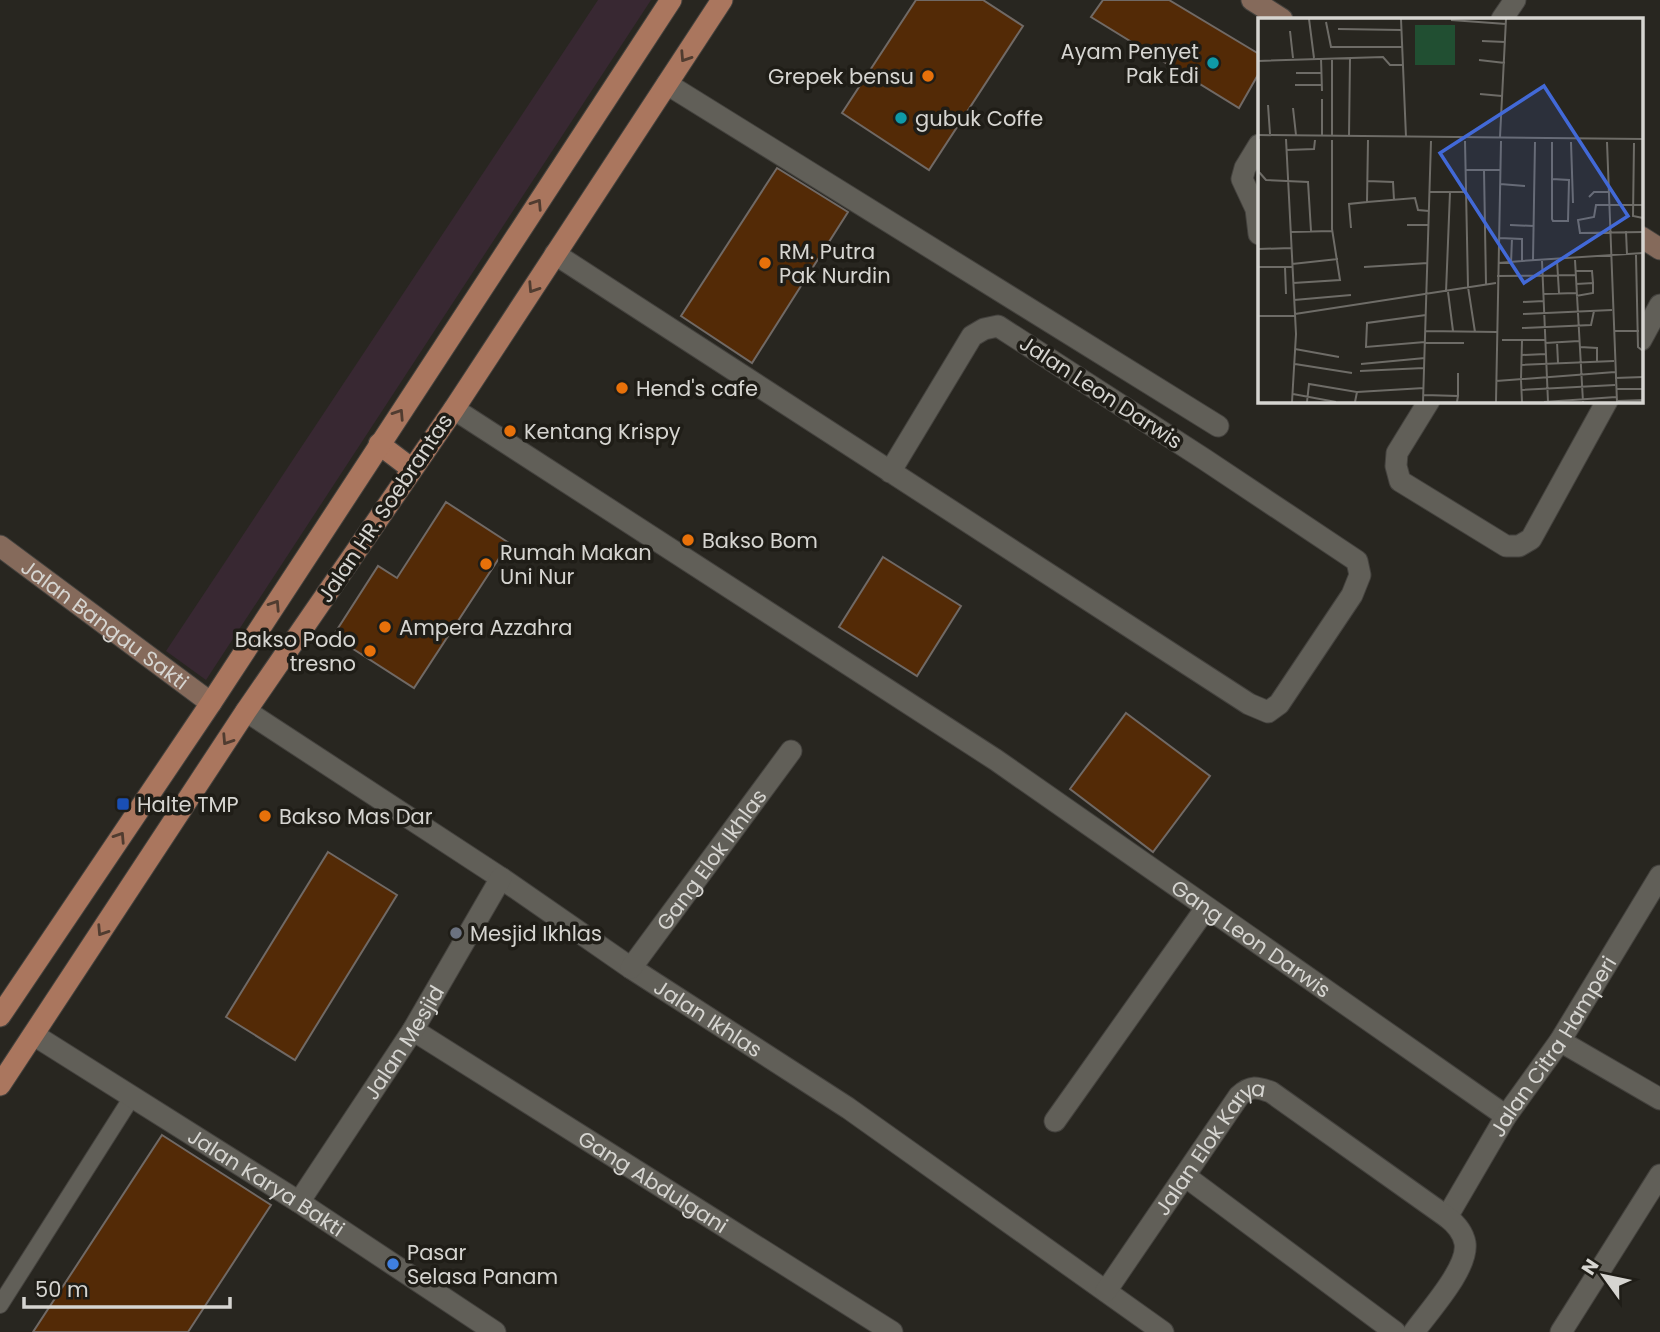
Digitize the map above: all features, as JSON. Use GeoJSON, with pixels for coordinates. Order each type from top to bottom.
{"type":"FeatureCollection","features":[{"type":"Feature","properties":{"kind":"main road","name":"Jalan HR. Soebrantas"},"geometry":{"type":"LineString","coordinates":[[0,1016],[211,703],[671,0]]}},
{"type":"Feature","properties":{"kind":"main road","name":"Jalan HR. Soebrantas"},"geometry":{"type":"LineString","coordinates":[[0,1086],[246,711],[454,409],[722,0]]}},
{"type":"Feature","properties":{"kind":"main road"},"geometry":{"type":"LineString","coordinates":[[379,444],[412,469]]}},
{"type":"Feature","properties":{"kind":"street"},"geometry":{"type":"LineString","coordinates":[[1252,0],[1280,18]]}},
{"type":"Feature","properties":{"kind":"street"},"geometry":{"type":"LineString","coordinates":[[1503,18],[1516,0]]}},
{"type":"Feature","properties":{"kind":"street"},"geometry":{"type":"LineString","coordinates":[[667,84],[1217,426]]}},
{"type":"Feature","properties":{"kind":"street"},"geometry":{"type":"LineString","coordinates":[[1258,147],[1245,168],[1242,179],[1256,209],[1258,226]]}},
{"type":"Feature","properties":{"kind":"street"},"geometry":{"type":"LineString","coordinates":[[1642,238],[1660,249]]}},
{"type":"Feature","properties":{"kind":"street"},"geometry":{"type":"LineString","coordinates":[[555,254],[890,472]]}},
{"type":"Feature","properties":{"kind":"street"},"geometry":{"type":"LineString","coordinates":[[1642,338],[1660,305]]}},
{"type":"Feature","properties":{"kind":"street","name":"Jalan Leon Darwis"},"geometry":{"type":"LineString","coordinates":[[998,326],[1357,561],[1360,575],[1352,595],[1279,704],[1268,712],[1249,704],[890,472],[972,336],[984,328],[998,326]]}},
{"type":"Feature","properties":{"kind":"street"},"geometry":{"type":"LineString","coordinates":[[1428,402],[1397,453],[1396,466],[1400,481],[1506,546],[1519,546],[1531,538],[1606,402]]}},
{"type":"Feature","properties":{"kind":"street","name":"Gang Leon Darwis"},"geometry":{"type":"LineString","coordinates":[[454,409],[996,760],[1506,1116]]}},
{"type":"Feature","properties":{"kind":"street","name":"Jalan Bangau Sakti"},"geometry":{"type":"LineString","coordinates":[[0,546],[211,703]]}},
{"type":"Feature","properties":{"kind":"street","name":"Jalan Ikhlas"},"geometry":{"type":"LineString","coordinates":[[246,711],[500,877],[631,968],[849,1108],[1163,1332]]}},
{"type":"Feature","properties":{"kind":"street","name":"Gang Elok Ikhlas"},"geometry":{"type":"LineString","coordinates":[[631,968],[791,751]]}},
{"type":"Feature","properties":{"kind":"street","name":"Jalan Citra Hamperi"},"geometry":{"type":"LineString","coordinates":[[1447,1217],[1506,1116],[1653,903],[1660,876]]}},
{"type":"Feature","properties":{"kind":"street","name":"Jalan Mesjid"},"geometry":{"type":"LineString","coordinates":[[299,1202],[413,1030],[500,877]]}},
{"type":"Feature","properties":{"kind":"street"},"geometry":{"type":"LineString","coordinates":[[1055,1121],[1206,908]]}},
{"type":"Feature","properties":{"kind":"street","name":"Gang Abdulgani"},"geometry":{"type":"LineString","coordinates":[[413,1030],[892,1332]]}},
{"type":"Feature","properties":{"kind":"street","name":"Jalan Karya Bakti"},"geometry":{"type":"LineString","coordinates":[[34,1035],[299,1202],[495,1332]]}},
{"type":"Feature","properties":{"kind":"street"},"geometry":{"type":"LineString","coordinates":[[1560,1041],[1660,1099]]}},
{"type":"Feature","properties":{"kind":"street","name":"Jalan Elok Karya"},"geometry":{"type":"LineString","coordinates":[[1106,1291],[1239,1096],[1248,1088],[1255,1087],[1271,1092],[1447,1217]]}},
{"type":"Feature","properties":{"kind":"street"},"geometry":{"type":"LineString","coordinates":[[1561,1332],[1660,1175]]}},
{"type":"Feature","properties":{"kind":"street"},"geometry":{"type":"LineString","coordinates":[[1185,1176],[1395,1332]]}},
{"type":"Feature","properties":{"kind":"street"},"geometry":{"type":"LineString","coordinates":[[1414,1332],[1456,1273],[1466,1246],[1462,1233],[1447,1217]]}},
{"type":"Feature","properties":{"kind":"lane"},"geometry":{"type":"LineString","coordinates":[[0,1305],[132,1097]]}},
{"type":"Feature","properties":{"kind":"shaded area"},"geometry":{"type":"Polygon","coordinates":[[[598,0],[651,0],[206,680],[166,651],[598,0]]]}},
{"type":"Feature","properties":{"kind":"building"},"geometry":{"type":"Polygon","coordinates":[[[916,0],[983,0],[1023,26],[929,170],[842,113],[916,0]]]}},
{"type":"Feature","properties":{"kind":"building","name":"Ayam Penyet Pak Edi"},"geometry":{"type":"Polygon","coordinates":[[[1103,0],[1169,0],[1258,53],[1258,75],[1239,108],[1091,17],[1103,0]]]}},
{"type":"Feature","properties":{"kind":"building","name":"RM. Putra Pak Nurdin"},"geometry":{"type":"Polygon","coordinates":[[[777,168],[848,212],[752,363],[681,316],[777,168]]]}},
{"type":"Feature","properties":{"kind":"building"},"geometry":{"type":"Polygon","coordinates":[[[446,502],[509,543],[414,688],[333,636],[378,566],[397,578],[446,502]]]}},
{"type":"Feature","properties":{"kind":"building"},"geometry":{"type":"Polygon","coordinates":[[[883,557],[961,606],[917,676],[839,627],[883,557]]]}},
{"type":"Feature","properties":{"kind":"building"},"geometry":{"type":"Polygon","coordinates":[[[1126,713],[1210,776],[1153,852],[1070,789],[1126,713]]]}},
{"type":"Feature","properties":{"kind":"building"},"geometry":{"type":"Polygon","coordinates":[[[328,852],[397,895],[295,1060],[226,1017],[328,852]]]}},
{"type":"Feature","properties":{"kind":"building"},"geometry":{"type":"Polygon","coordinates":[[[162,1135],[271,1205],[188,1332],[33,1332],[162,1135]]]}},
{"type":"Feature","properties":{"kind":"place","name":"Ayam Penyet Pak Edi"},"geometry":{"type":"Point","coordinates":[1213,63]}},
{"type":"Feature","properties":{"kind":"place","name":"Grepek bensu"},"geometry":{"type":"Point","coordinates":[928,76]}},
{"type":"Feature","properties":{"kind":"place","name":"gubuk Coffe"},"geometry":{"type":"Point","coordinates":[901,118]}},
{"type":"Feature","properties":{"kind":"place","name":"RM. Putra Pak Nurdin"},"geometry":{"type":"Point","coordinates":[765,263]}},
{"type":"Feature","properties":{"kind":"place","name":"Hend's cafe"},"geometry":{"type":"Point","coordinates":[622,388]}},
{"type":"Feature","properties":{"kind":"place","name":"Kentang Krispy"},"geometry":{"type":"Point","coordinates":[510,431]}},
{"type":"Feature","properties":{"kind":"place","name":"Bakso Bom"},"geometry":{"type":"Point","coordinates":[688,540]}},
{"type":"Feature","properties":{"kind":"place","name":"Rumah Makan Uni Nur"},"geometry":{"type":"Point","coordinates":[486,564]}},
{"type":"Feature","properties":{"kind":"place","name":"Ampera Azzahra"},"geometry":{"type":"Point","coordinates":[385,627]}},
{"type":"Feature","properties":{"kind":"place","name":"Bakso Podo tresno"},"geometry":{"type":"Point","coordinates":[370,651]}},
{"type":"Feature","properties":{"kind":"place","name":"Halte TMP"},"geometry":{"type":"Point","coordinates":[123,804]}},
{"type":"Feature","properties":{"kind":"place","name":"Bakso Mas Dar"},"geometry":{"type":"Point","coordinates":[265,816]}},
{"type":"Feature","properties":{"kind":"place","name":"Mesjid Ikhlas"},"geometry":{"type":"Point","coordinates":[456,933]}},
{"type":"Feature","properties":{"kind":"place","name":"Pasar Selasa Panam"},"geometry":{"type":"Point","coordinates":[393,1264]}}]}
